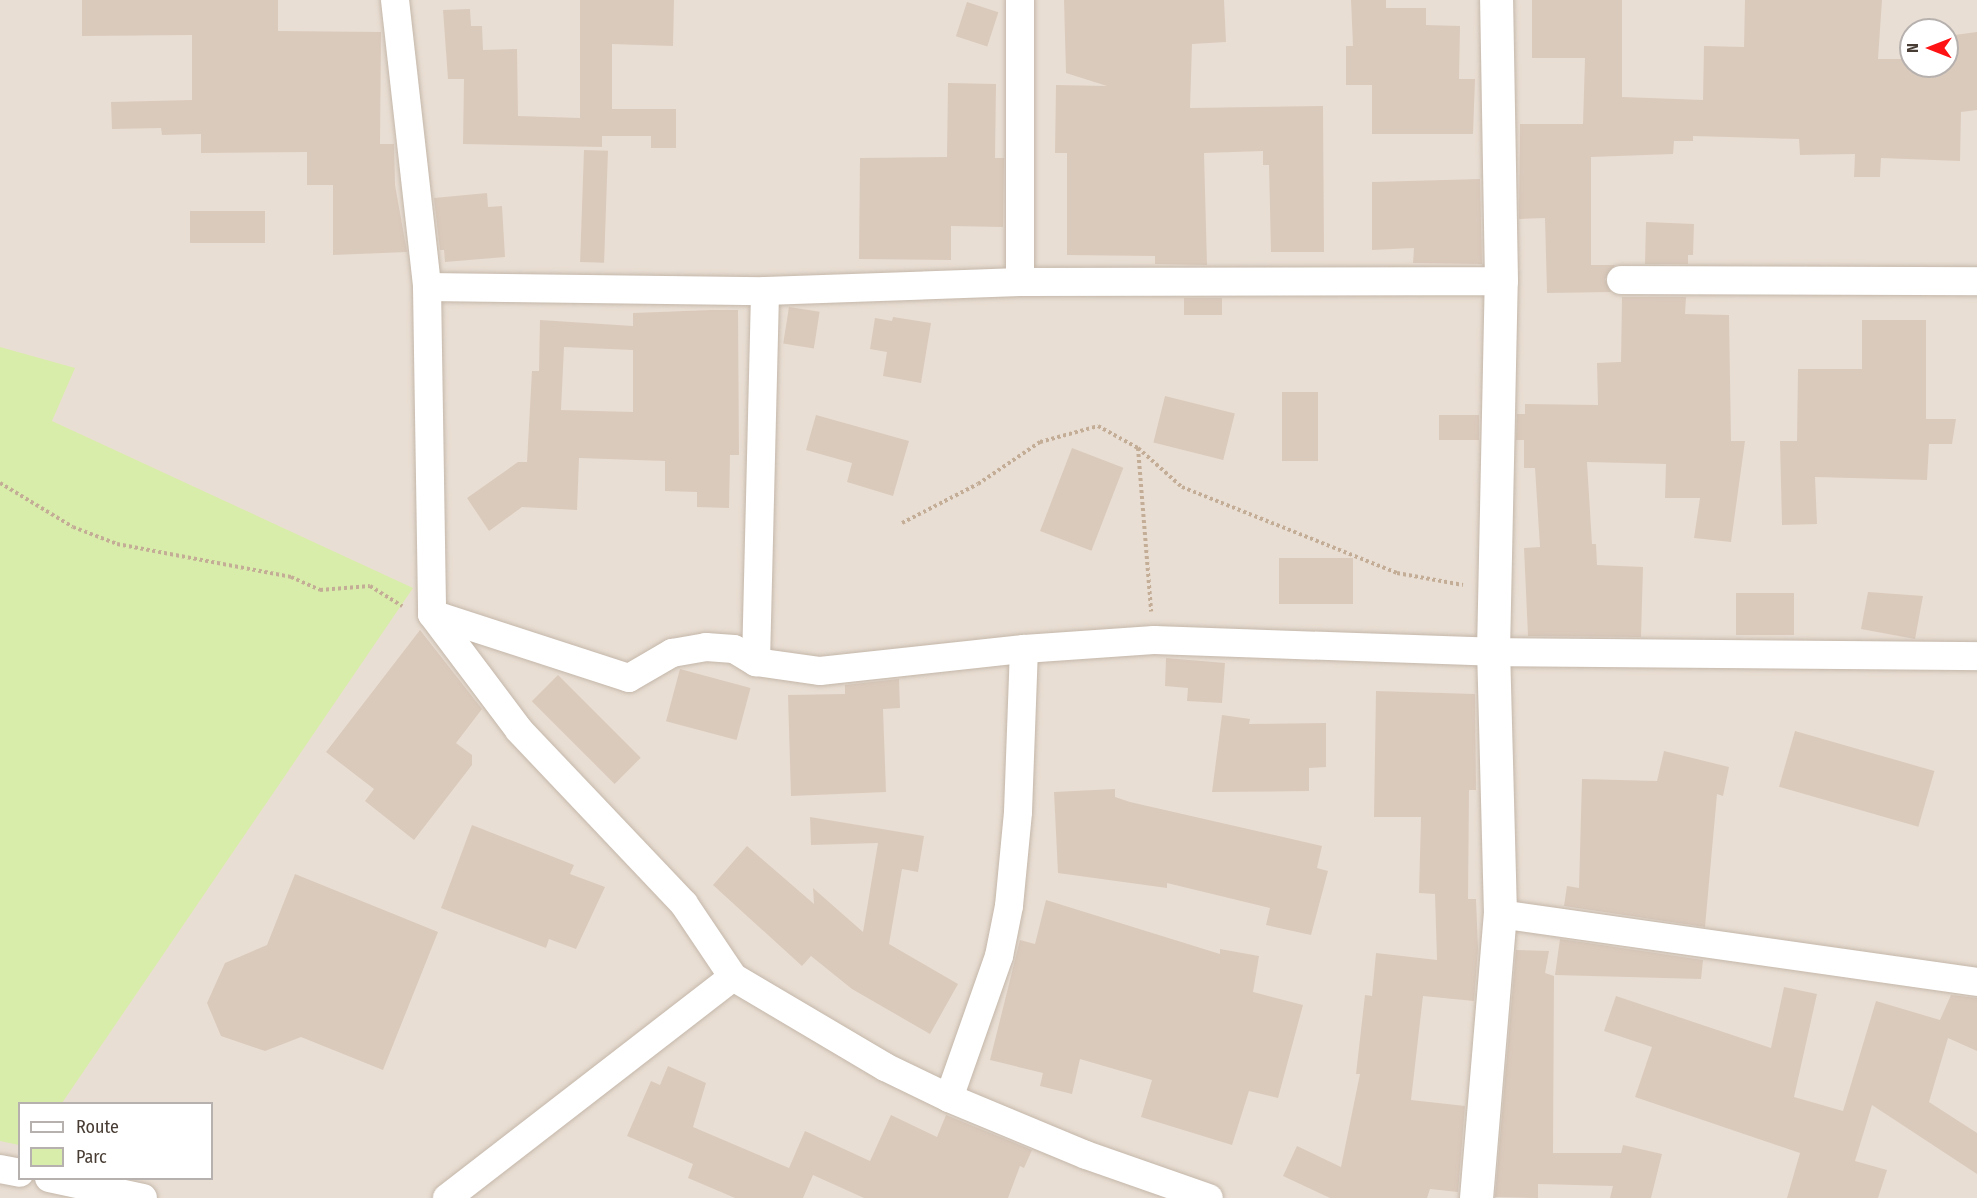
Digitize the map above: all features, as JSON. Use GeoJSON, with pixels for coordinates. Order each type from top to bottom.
{"type":"FeatureCollection","features":[{"type":"Feature","properties":{"kind":"street"},"geometry":{"type":"LineString","coordinates":[[395,0],[428,287],[432,614],[519,730],[684,904],[733,977],[885,1067],[949,1098],[1086,1155],[1209,1198]]}},
{"type":"Feature","properties":{"kind":"street"},"geometry":{"type":"LineString","coordinates":[[1020,0],[1020,282]]}},
{"type":"Feature","properties":{"kind":"street"},"geometry":{"type":"LineString","coordinates":[[1476,1198],[1500,914],[1492,652],[1501,281],[1496,0]]}},
{"type":"Feature","properties":{"kind":"street"},"geometry":{"type":"LineString","coordinates":[[1621,280],[1977,281]]}},
{"type":"Feature","properties":{"kind":"street"},"geometry":{"type":"LineString","coordinates":[[428,287],[765,291],[1020,282],[1501,281]]}},
{"type":"Feature","properties":{"kind":"street"},"geometry":{"type":"LineString","coordinates":[[756,662],[765,291]]}},
{"type":"Feature","properties":{"kind":"street"},"geometry":{"type":"LineString","coordinates":[[432,614],[629,678],[672,653],[706,648],[734,649],[756,662],[820,671],[1024,649],[1154,640],[1492,652],[1977,656]]}},
{"type":"Feature","properties":{"kind":"street"},"geometry":{"type":"LineString","coordinates":[[949,1098],[999,956],[1009,906],[1017,823],[1024,649]]}},
{"type":"Feature","properties":{"kind":"street"},"geometry":{"type":"LineString","coordinates":[[1500,914],[1977,982]]}},
{"type":"Feature","properties":{"kind":"street"},"geometry":{"type":"LineString","coordinates":[[447,1198],[733,977]]}},
{"type":"Feature","properties":{"kind":"street"},"geometry":{"type":"LineString","coordinates":[[0,1169],[18,1173]]}},
{"type":"Feature","properties":{"kind":"street"},"geometry":{"type":"LineString","coordinates":[[54,1180],[143,1198]]}},
{"type":"Feature","properties":{"kind":"path"},"geometry":{"type":"LineString","coordinates":[[902,523],[978,484],[1040,442],[1098,426],[1138,448],[1182,487],[1397,573],[1494,590]]}},
{"type":"Feature","properties":{"kind":"path"},"geometry":{"type":"LineString","coordinates":[[1138,448],[1154,640]]}},
{"type":"Feature","properties":{"kind":"path"},"geometry":{"type":"LineString","coordinates":[[0,483],[73,527],[117,543],[291,578],[320,590],[370,586],[408,610],[432,614]]}},
{"type":"Feature","properties":{"kind":"shaded area"},"geometry":{"type":"Polygon","coordinates":[[[0,0],[1977,0],[1977,1198],[0,1198],[0,0]]]}},
{"type":"Feature","properties":{"kind":"green space"},"geometry":{"type":"Polygon","coordinates":[[[0,347],[75,368],[52,421],[413,588],[63,1102],[18,1102],[18,1145],[0,1141],[0,347]]]}},
{"type":"Feature","properties":{"kind":"building"},"geometry":{"type":"Polygon","coordinates":[[[82,0],[278,0],[278,31],[381,32],[380,144],[394,144],[395,185],[407,252],[333,255],[333,185],[307,185],[307,152],[201,153],[201,134],[162,135],[161,128],[112,129],[111,102],[192,100],[192,35],[82,36],[82,0]]]}},
{"type":"Feature","properties":{"kind":"building"},"geometry":{"type":"Polygon","coordinates":[[[580,0],[674,0],[673,46],[612,44],[612,109],[676,109],[676,148],[651,148],[651,136],[602,136],[602,147],[463,144],[464,79],[448,79],[443,10],[470,9],[471,26],[482,26],[483,50],[517,49],[518,116],[580,118],[580,0]]]}},
{"type":"Feature","properties":{"kind":"building"},"geometry":{"type":"Polygon","coordinates":[[[1064,0],[1224,0],[1226,42],[1192,44],[1190,108],[1323,106],[1324,252],[1271,252],[1269,165],[1263,165],[1263,151],[1204,153],[1207,265],[1155,264],[1155,256],[1067,255],[1067,153],[1055,153],[1056,85],[1107,86],[1066,73],[1064,0]]]}},
{"type":"Feature","properties":{"kind":"building"},"geometry":{"type":"Polygon","coordinates":[[[1351,0],[1386,0],[1386,8],[1426,8],[1426,25],[1460,26],[1459,79],[1475,79],[1473,134],[1372,134],[1372,85],[1346,85],[1346,46],[1353,46],[1351,0]]]}},
{"type":"Feature","properties":{"kind":"building"},"geometry":{"type":"Polygon","coordinates":[[[1532,0],[1622,0],[1622,97],[1703,100],[1704,46],[1744,47],[1745,0],[1882,0],[1878,59],[1899,59],[1899,78],[1959,78],[1959,34],[1977,32],[1977,110],[1961,112],[1960,161],[1881,158],[1880,177],[1854,177],[1855,154],[1800,155],[1799,139],[1693,136],[1693,141],[1674,141],[1673,154],[1591,157],[1591,265],[1615,265],[1605,279],[1611,292],[1547,293],[1545,218],[1519,219],[1520,124],[1583,124],[1585,58],[1532,58],[1532,0]]]}},
{"type":"Feature","properties":{"kind":"building"},"geometry":{"type":"Polygon","coordinates":[[[967,2],[998,12],[987,46],[956,36],[967,2]]]}},
{"type":"Feature","properties":{"kind":"building"},"geometry":{"type":"Polygon","coordinates":[[[948,83],[996,84],[995,158],[1004,158],[1003,227],[951,226],[951,260],[859,259],[860,158],[947,157],[948,83]]]}},
{"type":"Feature","properties":{"kind":"building"},"geometry":{"type":"Polygon","coordinates":[[[584,150],[608,151],[604,263],[580,262],[584,150]]]}},
{"type":"Feature","properties":{"kind":"building"},"geometry":{"type":"Polygon","coordinates":[[[1480,179],[1482,264],[1413,263],[1414,248],[1372,250],[1372,182],[1480,179]]]}},
{"type":"Feature","properties":{"kind":"building"},"geometry":{"type":"Polygon","coordinates":[[[487,193],[488,207],[502,206],[505,257],[445,262],[444,250],[440,250],[434,198],[487,193]]]}},
{"type":"Feature","properties":{"kind":"building"},"geometry":{"type":"Polygon","coordinates":[[[190,211],[265,211],[265,243],[190,243],[190,211]]]}},
{"type":"Feature","properties":{"kind":"building"},"geometry":{"type":"Polygon","coordinates":[[[1646,222],[1694,224],[1693,255],[1688,255],[1688,264],[1645,264],[1646,222]]]}},
{"type":"Feature","properties":{"kind":"building"},"geometry":{"type":"Polygon","coordinates":[[[1622,297],[1686,297],[1685,314],[1729,315],[1731,441],[1745,441],[1731,542],[1694,538],[1700,498],[1665,498],[1666,464],[1587,462],[1592,544],[1596,544],[1597,565],[1643,567],[1641,637],[1528,636],[1524,548],[1540,547],[1535,468],[1524,468],[1524,440],[1516,440],[1517,414],[1525,414],[1525,404],[1598,405],[1597,363],[1621,362],[1622,297]]]}},
{"type":"Feature","properties":{"kind":"building"},"geometry":{"type":"Polygon","coordinates":[[[1184,298],[1222,298],[1222,315],[1184,315],[1184,298]]]}},
{"type":"Feature","properties":{"kind":"building"},"geometry":{"type":"Polygon","coordinates":[[[789,307],[820,312],[814,348],[783,344],[789,307]]]}},
{"type":"Feature","properties":{"kind":"building"},"geometry":{"type":"Polygon","coordinates":[[[738,310],[739,455],[730,455],[729,508],[697,507],[697,492],[665,491],[665,461],[579,458],[577,510],[522,507],[489,531],[467,498],[518,462],[527,462],[532,371],[539,371],[540,320],[633,326],[633,313],[738,310]],[[564,347],[561,410],[633,412],[633,350],[564,347]]]}},
{"type":"Feature","properties":{"kind":"building"},"geometry":{"type":"Polygon","coordinates":[[[893,317],[931,323],[921,383],[883,376],[887,352],[870,349],[875,318],[892,321],[893,317]]]}},
{"type":"Feature","properties":{"kind":"building"},"geometry":{"type":"Polygon","coordinates":[[[1862,320],[1926,320],[1926,419],[1956,419],[1952,444],[1929,444],[1927,480],[1815,477],[1817,524],[1782,525],[1780,441],[1797,441],[1798,369],[1862,369],[1862,320]]]}},
{"type":"Feature","properties":{"kind":"building"},"geometry":{"type":"Polygon","coordinates":[[[1282,392],[1318,392],[1318,461],[1282,461],[1282,392]]]}},
{"type":"Feature","properties":{"kind":"building"},"geometry":{"type":"Polygon","coordinates":[[[1165,396],[1235,413],[1223,460],[1153,443],[1165,396]]]}},
{"type":"Feature","properties":{"kind":"building"},"geometry":{"type":"Polygon","coordinates":[[[816,415],[909,441],[893,496],[847,482],[852,463],[806,450],[816,415]]]}},
{"type":"Feature","properties":{"kind":"building"},"geometry":{"type":"Polygon","coordinates":[[[1439,415],[1479,415],[1479,440],[1439,440],[1439,415]]]}},
{"type":"Feature","properties":{"kind":"building"},"geometry":{"type":"Polygon","coordinates":[[[1072,448],[1123,468],[1091,551],[1040,531],[1072,448]]]}},
{"type":"Feature","properties":{"kind":"building"},"geometry":{"type":"Polygon","coordinates":[[[1279,558],[1353,558],[1353,604],[1279,604],[1279,558]]]}},
{"type":"Feature","properties":{"kind":"building"},"geometry":{"type":"Polygon","coordinates":[[[1868,592],[1923,596],[1915,639],[1861,629],[1868,592]]]}},
{"type":"Feature","properties":{"kind":"building"},"geometry":{"type":"Polygon","coordinates":[[[1736,593],[1794,593],[1794,635],[1736,635],[1736,593]]]}},
{"type":"Feature","properties":{"kind":"building"},"geometry":{"type":"Polygon","coordinates":[[[420,630],[482,709],[456,743],[472,755],[472,765],[414,840],[365,801],[374,789],[326,752],[420,630]]]}},
{"type":"Feature","properties":{"kind":"building"},"geometry":{"type":"Polygon","coordinates":[[[1166,658],[1225,663],[1222,703],[1187,701],[1188,688],[1165,686],[1166,658]]]}},
{"type":"Feature","properties":{"kind":"building"},"geometry":{"type":"Polygon","coordinates":[[[680,669],[751,688],[737,740],[666,721],[680,669]]]}},
{"type":"Feature","properties":{"kind":"building"},"geometry":{"type":"Polygon","coordinates":[[[558,675],[641,758],[615,784],[532,701],[558,675]]]}},
{"type":"Feature","properties":{"kind":"building"},"geometry":{"type":"Polygon","coordinates":[[[899,679],[900,708],[883,709],[886,792],[791,796],[788,695],[845,694],[845,685],[899,679]]]}},
{"type":"Feature","properties":{"kind":"building"},"geometry":{"type":"Polygon","coordinates":[[[1376,691],[1475,694],[1476,790],[1469,790],[1468,899],[1476,899],[1478,949],[1474,1001],[1423,996],[1411,1100],[1465,1106],[1458,1192],[1430,1189],[1427,1198],[1330,1198],[1283,1176],[1297,1146],[1341,1167],[1360,1074],[1356,1074],[1365,995],[1372,996],[1376,953],[1437,960],[1435,894],[1419,893],[1421,817],[1374,817],[1376,691]]]}},
{"type":"Feature","properties":{"kind":"building"},"geometry":{"type":"Polygon","coordinates":[[[1222,715],[1250,719],[1249,724],[1326,723],[1326,767],[1309,768],[1309,791],[1212,792],[1222,715]]]}},
{"type":"Feature","properties":{"kind":"building"},"geometry":{"type":"Polygon","coordinates":[[[1795,731],[1934,771],[1918,827],[1779,787],[1795,731]]]}},
{"type":"Feature","properties":{"kind":"building"},"geometry":{"type":"Polygon","coordinates":[[[1664,751],[1729,767],[1723,796],[1717,794],[1705,927],[1564,906],[1567,886],[1579,888],[1582,779],[1657,781],[1664,751]]]}},
{"type":"Feature","properties":{"kind":"building"},"geometry":{"type":"Polygon","coordinates":[[[1115,789],[1115,797],[1130,802],[1322,846],[1317,868],[1328,871],[1311,935],[1266,925],[1270,908],[1167,883],[1167,888],[1058,873],[1054,792],[1115,789]]]}},
{"type":"Feature","properties":{"kind":"building"},"geometry":{"type":"Polygon","coordinates":[[[810,817],[924,836],[918,872],[902,869],[889,944],[958,984],[930,1034],[852,989],[811,956],[802,966],[713,885],[747,846],[814,904],[813,888],[863,932],[878,843],[811,845],[810,817]]]}},
{"type":"Feature","properties":{"kind":"building"},"geometry":{"type":"Polygon","coordinates":[[[472,825],[574,865],[570,874],[605,887],[576,949],[549,939],[546,948],[441,908],[472,825]]]}},
{"type":"Feature","properties":{"kind":"building"},"geometry":{"type":"Polygon","coordinates":[[[295,874],[438,932],[383,1070],[301,1037],[265,1051],[221,1036],[207,1003],[225,963],[267,945],[295,874]]]}},
{"type":"Feature","properties":{"kind":"building"},"geometry":{"type":"Polygon","coordinates":[[[1046,900],[1220,954],[1220,949],[1259,956],[1253,992],[1303,1005],[1278,1098],[1249,1091],[1232,1145],[1141,1117],[1152,1080],[1080,1059],[1072,1094],[1040,1086],[1043,1073],[990,1060],[1020,940],[1035,944],[1046,900]]]}},
{"type":"Feature","properties":{"kind":"building"},"geometry":{"type":"Polygon","coordinates":[[[1560,939],[1703,960],[1701,979],[1555,975],[1560,939]]]}},
{"type":"Feature","properties":{"kind":"building"},"geometry":{"type":"Polygon","coordinates":[[[1516,950],[1549,951],[1545,973],[1554,976],[1553,1153],[1621,1153],[1623,1145],[1662,1154],[1651,1198],[1610,1198],[1613,1186],[1538,1184],[1538,1198],[1495,1197],[1516,950]]]}},
{"type":"Feature","properties":{"kind":"building"},"geometry":{"type":"Polygon","coordinates":[[[1784,987],[1817,994],[1794,1097],[1843,1111],[1876,1001],[1940,1020],[1951,995],[1977,998],[1977,1051],[1948,1038],[1929,1102],[1977,1133],[1977,1174],[1872,1105],[1855,1161],[1887,1170],[1878,1198],[1787,1198],[1800,1153],[1635,1097],[1652,1047],[1604,1031],[1616,996],[1771,1048],[1784,987]]]}},
{"type":"Feature","properties":{"kind":"building"},"geometry":{"type":"Polygon","coordinates":[[[668,1066],[706,1083],[693,1127],[789,1168],[805,1131],[870,1161],[891,1115],[937,1137],[946,1115],[1032,1150],[1024,1168],[1020,1166],[1008,1198],[864,1198],[813,1175],[803,1198],[735,1198],[688,1178],[693,1164],[627,1136],[651,1081],[660,1085],[668,1066]]]}}]}
